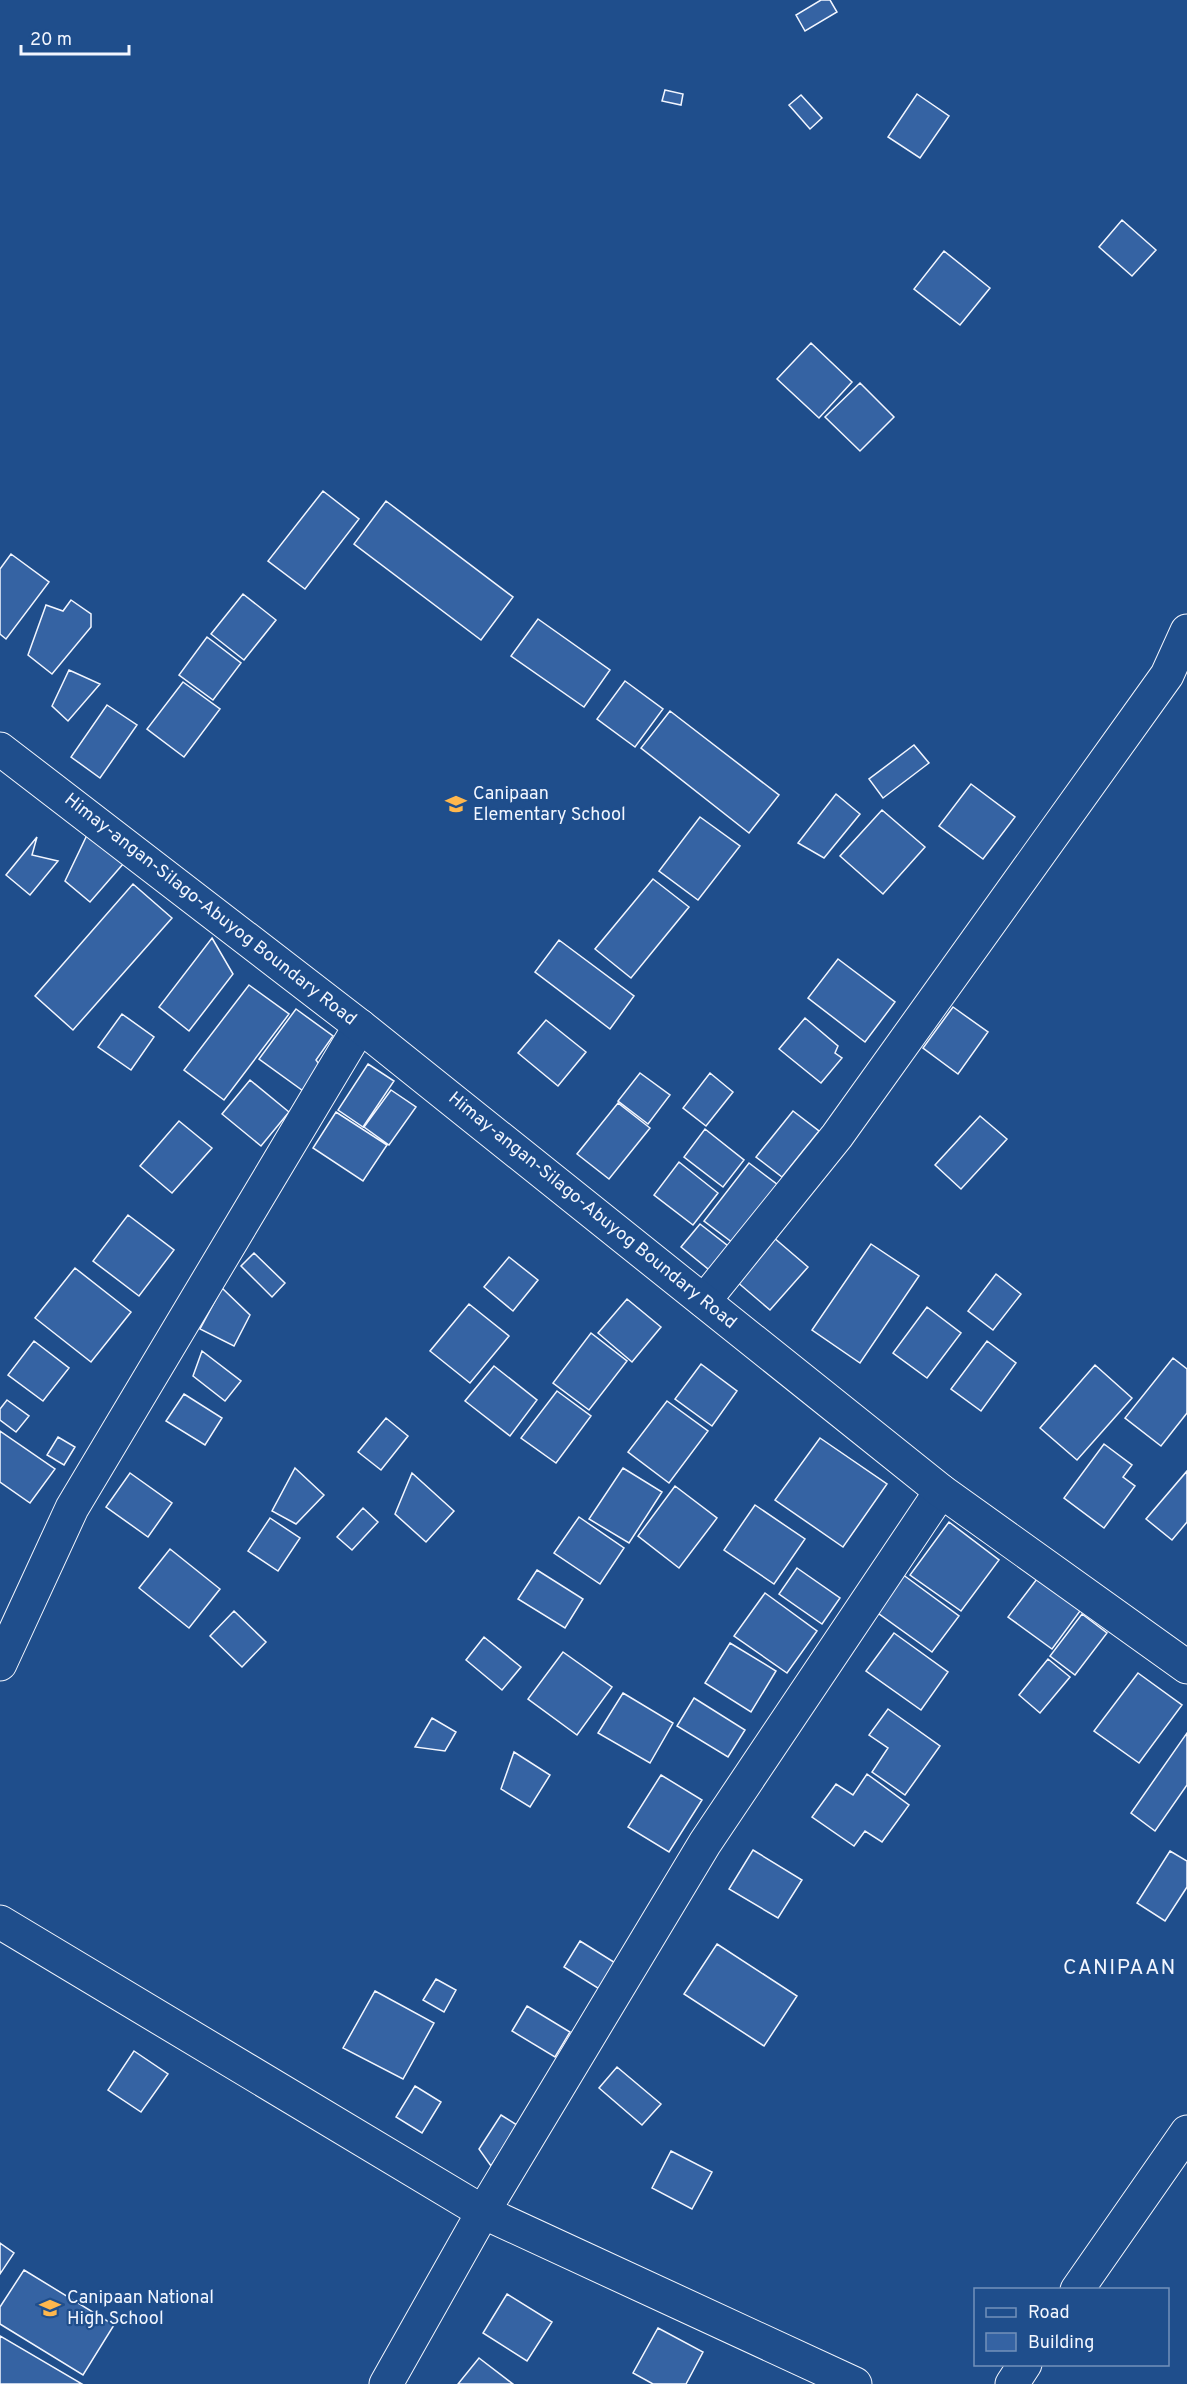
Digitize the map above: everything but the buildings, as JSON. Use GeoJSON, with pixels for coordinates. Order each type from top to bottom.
{"type":"FeatureCollection","features":[{"type":"Feature","properties":{"kind":"street"},"geometry":{"type":"LineString","coordinates":[[704,1301],[837,1136],[951,978],[1167,675],[1187,631]]}},
{"type":"Feature","properties":{"kind":"street","name":"Himay-angan-Silago-Abuyog Boundary Road"},"geometry":{"type":"LineString","coordinates":[[0,749],[360,1026],[941,1491],[1187,1667]]}},
{"type":"Feature","properties":{"kind":"street"},"geometry":{"type":"LineString","coordinates":[[0,1664],[72,1508],[360,1026]]}},
{"type":"Feature","properties":{"kind":"street"},"geometry":{"type":"LineString","coordinates":[[386,2384],[483,2212],[705,1843],[941,1491]]}},
{"type":"Feature","properties":{"kind":"street"},"geometry":{"type":"LineString","coordinates":[[0,1922],[483,2212],[855,2384]]}},
{"type":"Feature","properties":{"kind":"street"},"geometry":{"type":"LineString","coordinates":[[1078,2288],[1187,2132]]}},
{"type":"Feature","properties":{"kind":"street"},"geometry":{"type":"LineString","coordinates":[[1012,2384],[1024,2366]]}},
{"type":"Feature","properties":{"kind":"place","name":"Canipaan Elementary School"},"geometry":{"type":"Point","coordinates":[456,804]}},
{"type":"Feature","properties":{"kind":"place","name":"Canipaan National High School"},"geometry":{"type":"Point","coordinates":[50,2308]}},
{"type":"Feature","properties":{"kind":"district","name":"CANIPAAN"},"geometry":{"type":"Point","coordinates":[1120,1968]}}]}
